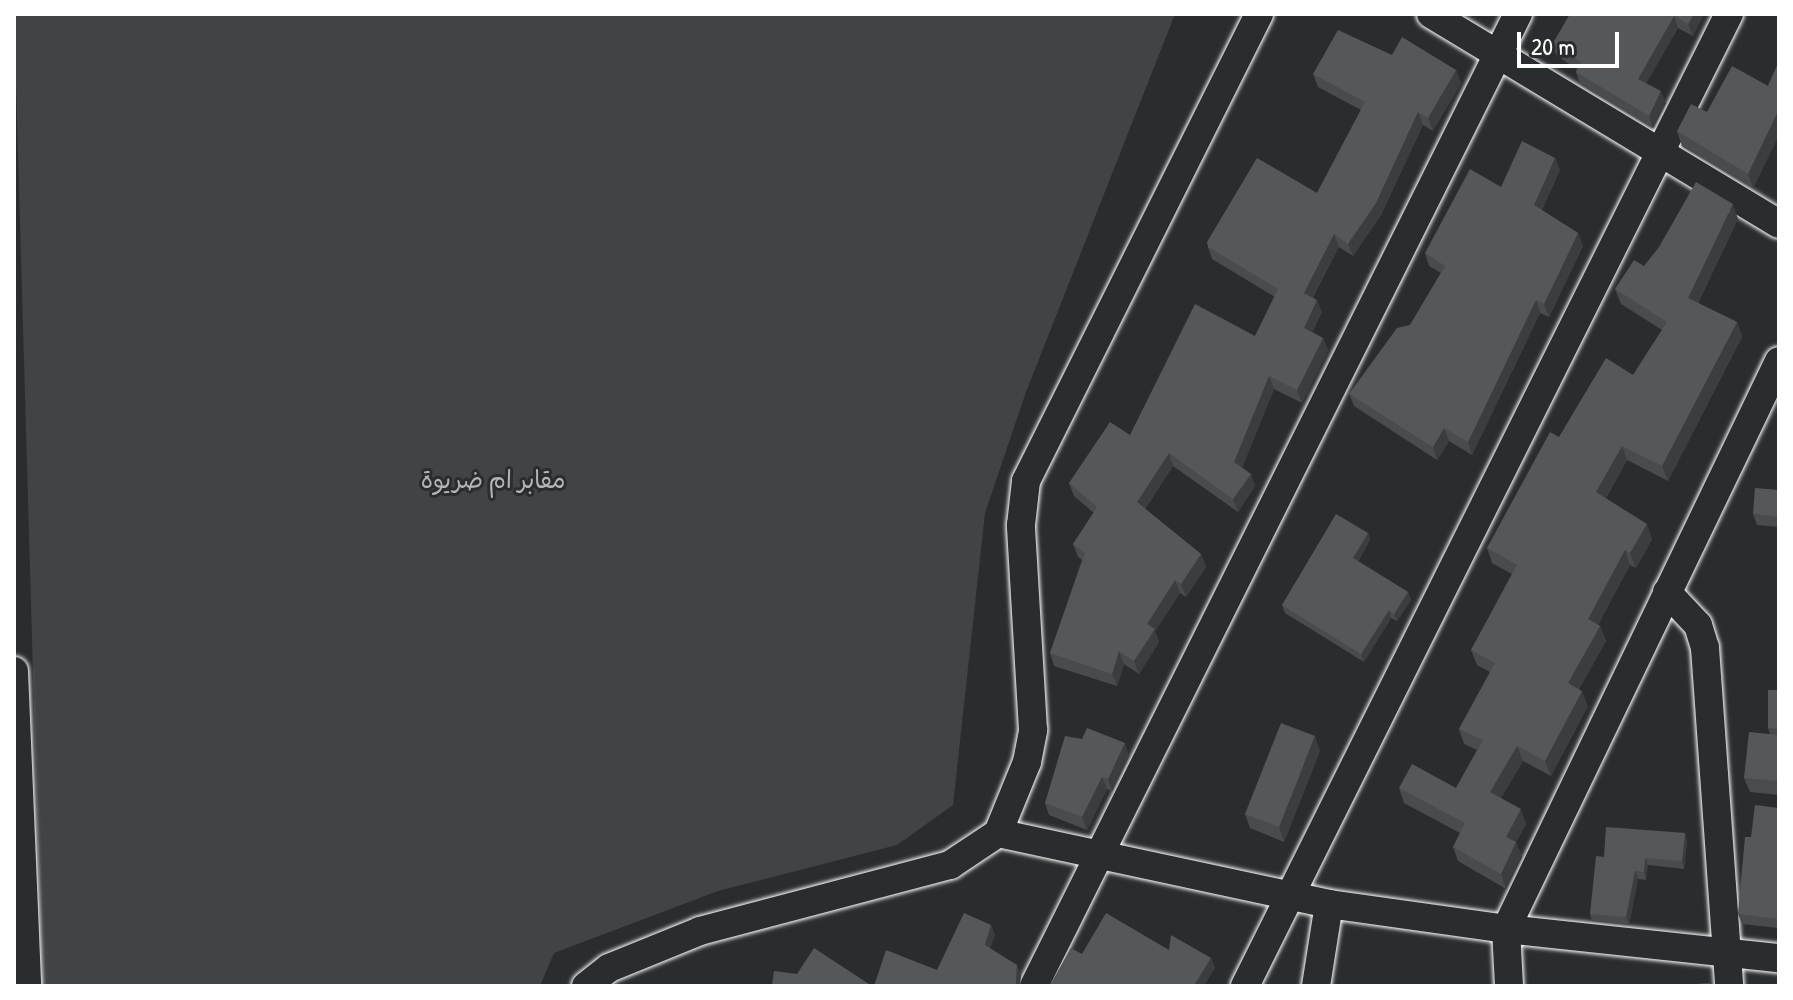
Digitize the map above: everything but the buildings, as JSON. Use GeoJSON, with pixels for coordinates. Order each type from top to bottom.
{"type":"FeatureCollection","features":[{"type":"Feature","properties":{"kind":"street"},"geometry":{"type":"LineString","coordinates":[[586,986],[609,968],[700,931],[950,865],[998,833],[1027,762],[1033,730],[1021,525],[1026,481],[1259,14]]}},
{"type":"Feature","properties":{"kind":"street"},"geometry":{"type":"LineString","coordinates":[[1431,14],[1779,224]]}},
{"type":"Feature","properties":{"kind":"street"},"geometry":{"type":"LineString","coordinates":[[1034,986],[1518,14]]}},
{"type":"Feature","properties":{"kind":"street"},"geometry":{"type":"LineString","coordinates":[[1245,986],[1663,155],[1729,14]]}},
{"type":"Feature","properties":{"kind":"street"},"geometry":{"type":"LineString","coordinates":[[1509,986],[1506,929],[1779,361]]}},
{"type":"Feature","properties":{"kind":"street"},"geometry":{"type":"LineString","coordinates":[[1667,592],[1698,625],[1705,648],[1729,986]]}},
{"type":"Feature","properties":{"kind":"street"},"geometry":{"type":"LineString","coordinates":[[14,671],[27,986]]}},
{"type":"Feature","properties":{"kind":"street"},"geometry":{"type":"LineString","coordinates":[[998,833],[1329,904],[1506,929],[1779,958]]}},
{"type":"Feature","properties":{"kind":"street"},"geometry":{"type":"LineString","coordinates":[[1316,986],[1329,904]]}},
{"type":"Feature","properties":{"kind":"green space","name":"مقابر ام ضريوة"},"geometry":{"type":"Polygon","coordinates":[[[14,14],[1175,14],[1026,392],[985,513],[953,805],[897,845],[718,891],[554,953],[540,986],[42,986],[14,14]]]}}]}
